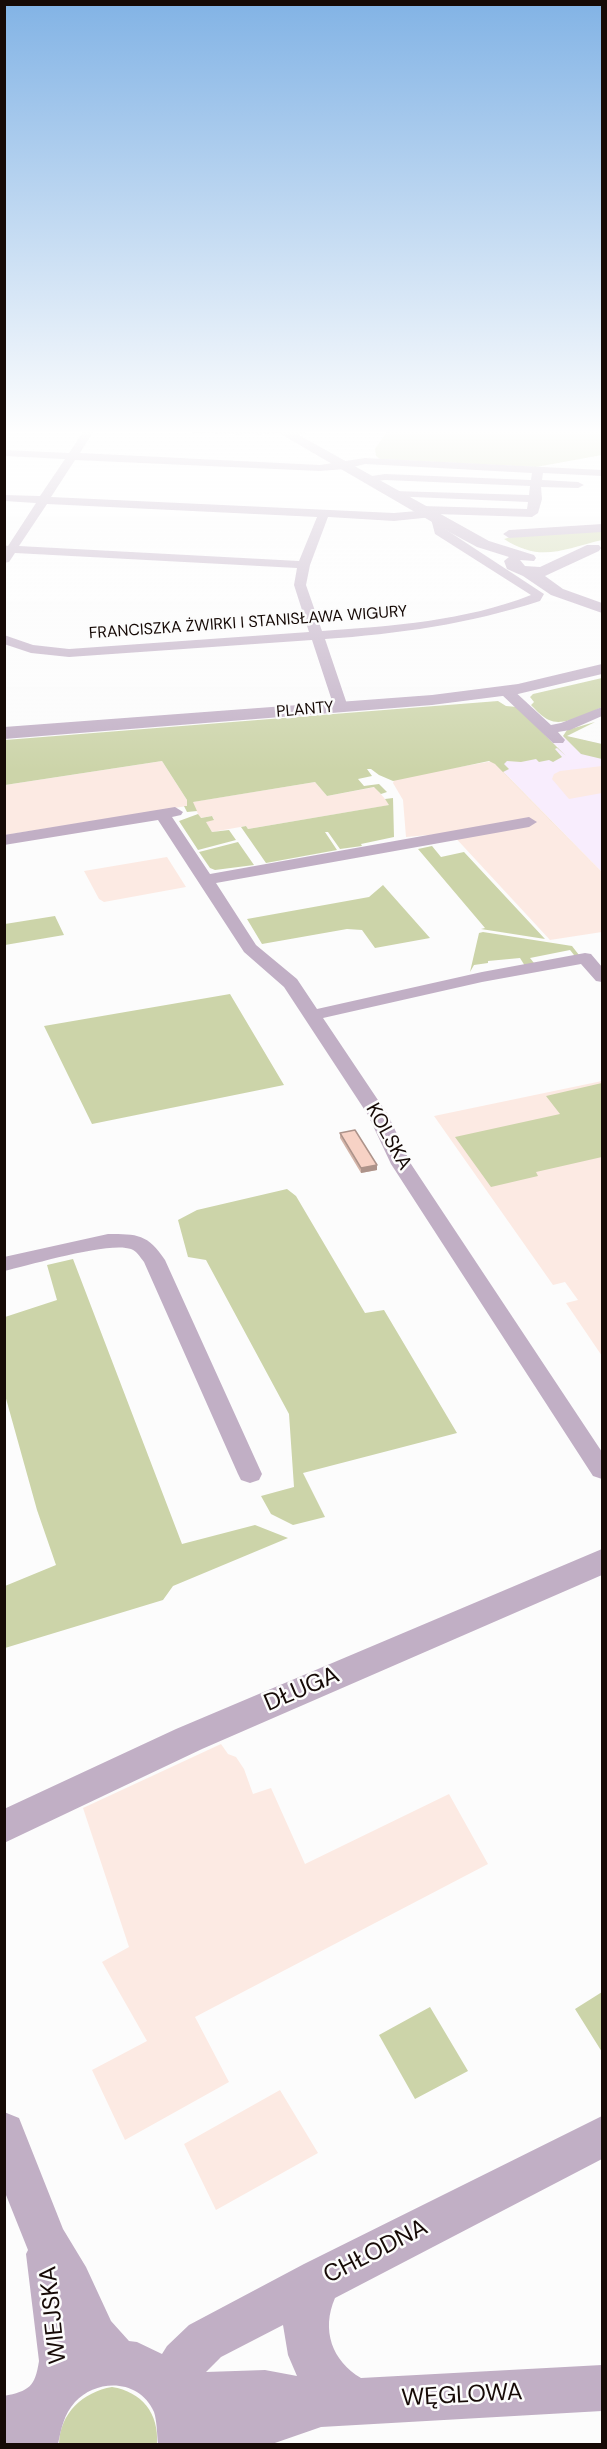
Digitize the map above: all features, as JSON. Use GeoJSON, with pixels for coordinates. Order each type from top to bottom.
{"type":"FeatureCollection","features":[{"type":"Feature","properties":{"kind":"street"},"geometry":{"type":"LineString","coordinates":[[312,543],[304,565],[300,585],[341,707]]}},
{"type":"Feature","properties":{"kind":"street","name":"FRANCISZKA ŻWIRKI I STANISŁAWA WIGURY"},"geometry":{"type":"LineString","coordinates":[[4,639],[31,649],[69,653],[316,636],[428,626],[476,617],[528,600],[538,594],[458,543]]}},
{"type":"Feature","properties":{"kind":"street"},"geometry":{"type":"LineString","coordinates":[[482,543],[534,565],[565,596],[603,608]]}},
{"type":"Feature","properties":{"kind":"street"},"geometry":{"type":"LineString","coordinates":[[534,565],[598,547]]}},
{"type":"Feature","properties":{"kind":"street"},"geometry":{"type":"LineString","coordinates":[[7,552],[304,565]]}},
{"type":"Feature","properties":{"kind":"street","name":"PLANTY"},"geometry":{"type":"LineString","coordinates":[[4,733],[432,700],[506,691],[603,669]]}},
{"type":"Feature","properties":{"kind":"street"},"geometry":{"type":"LineString","coordinates":[[506,691],[553,735],[565,727],[603,711]]}},
{"type":"Feature","properties":{"kind":"street","name":"KOLSKA"},"geometry":{"type":"LineString","coordinates":[[4,840],[169,813],[206,880],[250,948],[291,983],[313,1016],[378,1115],[401,1164],[603,1470]]}},
{"type":"Feature","properties":{"kind":"street"},"geometry":{"type":"LineString","coordinates":[[206,880],[529,822]]}},
{"type":"Feature","properties":{"kind":"street"},"geometry":{"type":"LineString","coordinates":[[313,1016],[482,977],[585,958],[603,977]]}},
{"type":"Feature","properties":{"kind":"street"},"geometry":{"type":"LineString","coordinates":[[4,1264],[124,1239],[144,1247],[158,1270],[250,1474]]}},
{"type":"Feature","properties":{"kind":"street","name":"DŁUGA"},"geometry":{"type":"LineString","coordinates":[[4,1827],[189,1739],[603,1561]]}},
{"type":"Feature","properties":{"kind":"street","name":"WIEJSKA"},"geometry":{"type":"LineString","coordinates":[[4,2133],[47,2243],[70,2283],[95,2337],[116,2361]]}},
{"type":"Feature","properties":{"kind":"street","name":"CHŁODNA"},"geometry":{"type":"LineString","coordinates":[[171,2393],[183,2362],[205,2341],[320,2280],[603,2137]]}},
{"type":"Feature","properties":{"kind":"street","name":"WIEJSKA"},"geometry":{"type":"LineString","coordinates":[[36,2414],[62,2354],[47,2243]]}},
{"type":"Feature","properties":{"kind":"street"},"geometry":{"type":"LineString","coordinates":[[320,2280],[313,2291],[306,2317],[306,2338],[312,2358],[324,2377],[340,2392],[341,2403]]}},
{"type":"Feature","properties":{"kind":"street"},"geometry":{"type":"LineString","coordinates":[[36,2414],[68,2378],[92,2365],[116,2361],[132,2363],[158,2378],[171,2393],[183,2430],[182,2445]]}},
{"type":"Feature","properties":{"kind":"street","name":"WĘGLOWA"},"geometry":{"type":"LineString","coordinates":[[171,2393],[265,2393],[341,2403],[603,2388]]}},
{"type":"Feature","properties":{"kind":"street","name":"WĘGLOWA"},"geometry":{"type":"LineString","coordinates":[[200,2445],[213,2437],[341,2403]]}},
{"type":"Feature","properties":{"kind":"shaded area"},"geometry":{"type":"Polygon","coordinates":[[[566,736],[602,744],[602,872],[493,761],[557,748],[558,746],[550,744],[566,736]]]}},
{"type":"Feature","properties":{"kind":"shaded area"},"geometry":{"type":"Polygon","coordinates":[[[162,761],[187,800],[187,806],[5,835],[5,785],[162,761]]]}},
{"type":"Feature","properties":{"kind":"shaded area"},"geometry":{"type":"Polygon","coordinates":[[[493,761],[602,872],[602,932],[550,940],[451,833],[406,837],[403,800],[393,783],[395,778],[493,761]]]}},
{"type":"Feature","properties":{"kind":"shaded area"},"geometry":{"type":"Polygon","coordinates":[[[602,766],[602,793],[569,799],[552,779],[554,774],[560,771],[602,766]]]}},
{"type":"Feature","properties":{"kind":"shaded area"},"geometry":{"type":"Polygon","coordinates":[[[315,782],[327,796],[375,787],[390,805],[248,829],[246,826],[212,832],[205,821],[214,819],[212,816],[200,818],[192,802],[315,782]]]}},
{"type":"Feature","properties":{"kind":"shaded area"},"geometry":{"type":"Polygon","coordinates":[[[167,857],[186,887],[104,902],[99,899],[84,871],[167,857]]]}},
{"type":"Feature","properties":{"kind":"shaded area"},"geometry":{"type":"Polygon","coordinates":[[[602,1081],[602,1356],[566,1303],[578,1300],[565,1282],[553,1285],[434,1116],[602,1081]]]}},
{"type":"Feature","properties":{"kind":"shaded area"},"geometry":{"type":"Polygon","coordinates":[[[221,1744],[228,1754],[236,1757],[244,1769],[253,1794],[271,1788],[305,1864],[449,1794],[488,1864],[195,2017],[229,2082],[125,2140],[92,2070],[147,2041],[102,1962],[129,1947],[83,1808],[221,1744]]]}},
{"type":"Feature","properties":{"kind":"shaded area"},"geometry":{"type":"Polygon","coordinates":[[[280,2090],[318,2153],[216,2210],[184,2144],[280,2090]]]}},
{"type":"Feature","properties":{"kind":"green space"},"geometry":{"type":"Polygon","coordinates":[[[512,543],[590,543],[552,552],[529,551],[512,543]]]}},
{"type":"Feature","properties":{"kind":"green space"},"geometry":{"type":"Polygon","coordinates":[[[602,678],[602,707],[583,716],[555,722],[544,717],[531,705],[534,702],[530,697],[533,694],[602,678]]]}},
{"type":"Feature","properties":{"kind":"green space"},"geometry":{"type":"Polygon","coordinates":[[[498,701],[506,706],[517,707],[566,756],[557,748],[555,749],[562,757],[553,762],[549,760],[539,762],[536,759],[521,762],[507,761],[504,764],[509,769],[503,772],[602,873],[495,764],[489,761],[393,781],[367,769],[372,776],[358,779],[364,786],[379,784],[387,792],[381,794],[374,787],[327,796],[315,782],[193,802],[197,811],[187,812],[184,806],[187,806],[187,800],[162,761],[5,785],[5,740],[498,701]]]}},
{"type":"Feature","properties":{"kind":"green space"},"geometry":{"type":"Polygon","coordinates":[[[595,722],[567,736],[602,744],[602,759],[581,754],[563,736],[567,730],[595,722]]]}},
{"type":"Feature","properties":{"kind":"green space"},"geometry":{"type":"Polygon","coordinates":[[[393,798],[394,837],[361,844],[362,846],[340,849],[328,832],[325,832],[337,850],[266,863],[241,827],[246,826],[248,829],[389,805],[385,799],[393,798]]]}},
{"type":"Feature","properties":{"kind":"green space"},"geometry":{"type":"Polygon","coordinates":[[[198,814],[201,818],[212,816],[214,820],[206,822],[212,832],[229,830],[236,840],[198,850],[179,821],[198,814]]]}},
{"type":"Feature","properties":{"kind":"green space"},"geometry":{"type":"Polygon","coordinates":[[[238,842],[254,865],[215,870],[210,868],[199,852],[238,842]]]}},
{"type":"Feature","properties":{"kind":"green space"},"geometry":{"type":"Polygon","coordinates":[[[432,846],[441,857],[464,852],[545,939],[481,929],[485,928],[418,849],[432,846]]]}},
{"type":"Feature","properties":{"kind":"green space"},"geometry":{"type":"Polygon","coordinates":[[[383,885],[430,938],[375,948],[362,930],[347,929],[262,944],[247,919],[369,897],[383,885]]]}},
{"type":"Feature","properties":{"kind":"green space"},"geometry":{"type":"Polygon","coordinates":[[[55,916],[64,935],[5,945],[5,924],[55,916]]]}},
{"type":"Feature","properties":{"kind":"green space"},"geometry":{"type":"Polygon","coordinates":[[[479,933],[572,946],[579,955],[574,955],[570,950],[530,958],[534,963],[525,966],[520,958],[488,961],[488,963],[474,965],[470,972],[479,933]]]}},
{"type":"Feature","properties":{"kind":"green space"},"geometry":{"type":"Polygon","coordinates":[[[230,994],[284,1085],[92,1124],[44,1026],[230,994]]]}},
{"type":"Feature","properties":{"kind":"green space"},"geometry":{"type":"Polygon","coordinates":[[[602,1083],[602,1157],[536,1172],[538,1176],[491,1187],[455,1137],[560,1114],[546,1096],[602,1083]]]}},
{"type":"Feature","properties":{"kind":"green space"},"geometry":{"type":"Polygon","coordinates":[[[287,1189],[296,1196],[365,1313],[384,1310],[457,1433],[303,1473],[325,1517],[293,1525],[271,1514],[261,1496],[294,1487],[289,1414],[206,1260],[188,1257],[178,1220],[197,1210],[287,1189]]]}},
{"type":"Feature","properties":{"kind":"green space"},"geometry":{"type":"Polygon","coordinates":[[[73,1259],[182,1544],[255,1525],[288,1538],[173,1586],[163,1600],[5,1648],[5,1586],[56,1565],[37,1510],[5,1395],[5,1317],[57,1300],[47,1265],[73,1259]]]}},
{"type":"Feature","properties":{"kind":"green space"},"geometry":{"type":"Polygon","coordinates":[[[602,1992],[602,2052],[575,2009],[602,1992]]]}},
{"type":"Feature","properties":{"kind":"green space"},"geometry":{"type":"Polygon","coordinates":[[[430,2007],[468,2071],[415,2099],[379,2035],[430,2007]]]}},
{"type":"Feature","properties":{"kind":"green space"},"geometry":{"type":"Polygon","coordinates":[[[112,2387],[132,2394],[146,2406],[155,2423],[157,2444],[59,2444],[64,2423],[75,2406],[92,2394],[112,2387]]]}},
{"type":"Feature","properties":{"kind":"building"},"geometry":{"type":"Polygon","coordinates":[[[355,1130],[377,1165],[361,1168],[340,1133],[355,1130]]]}}]}
